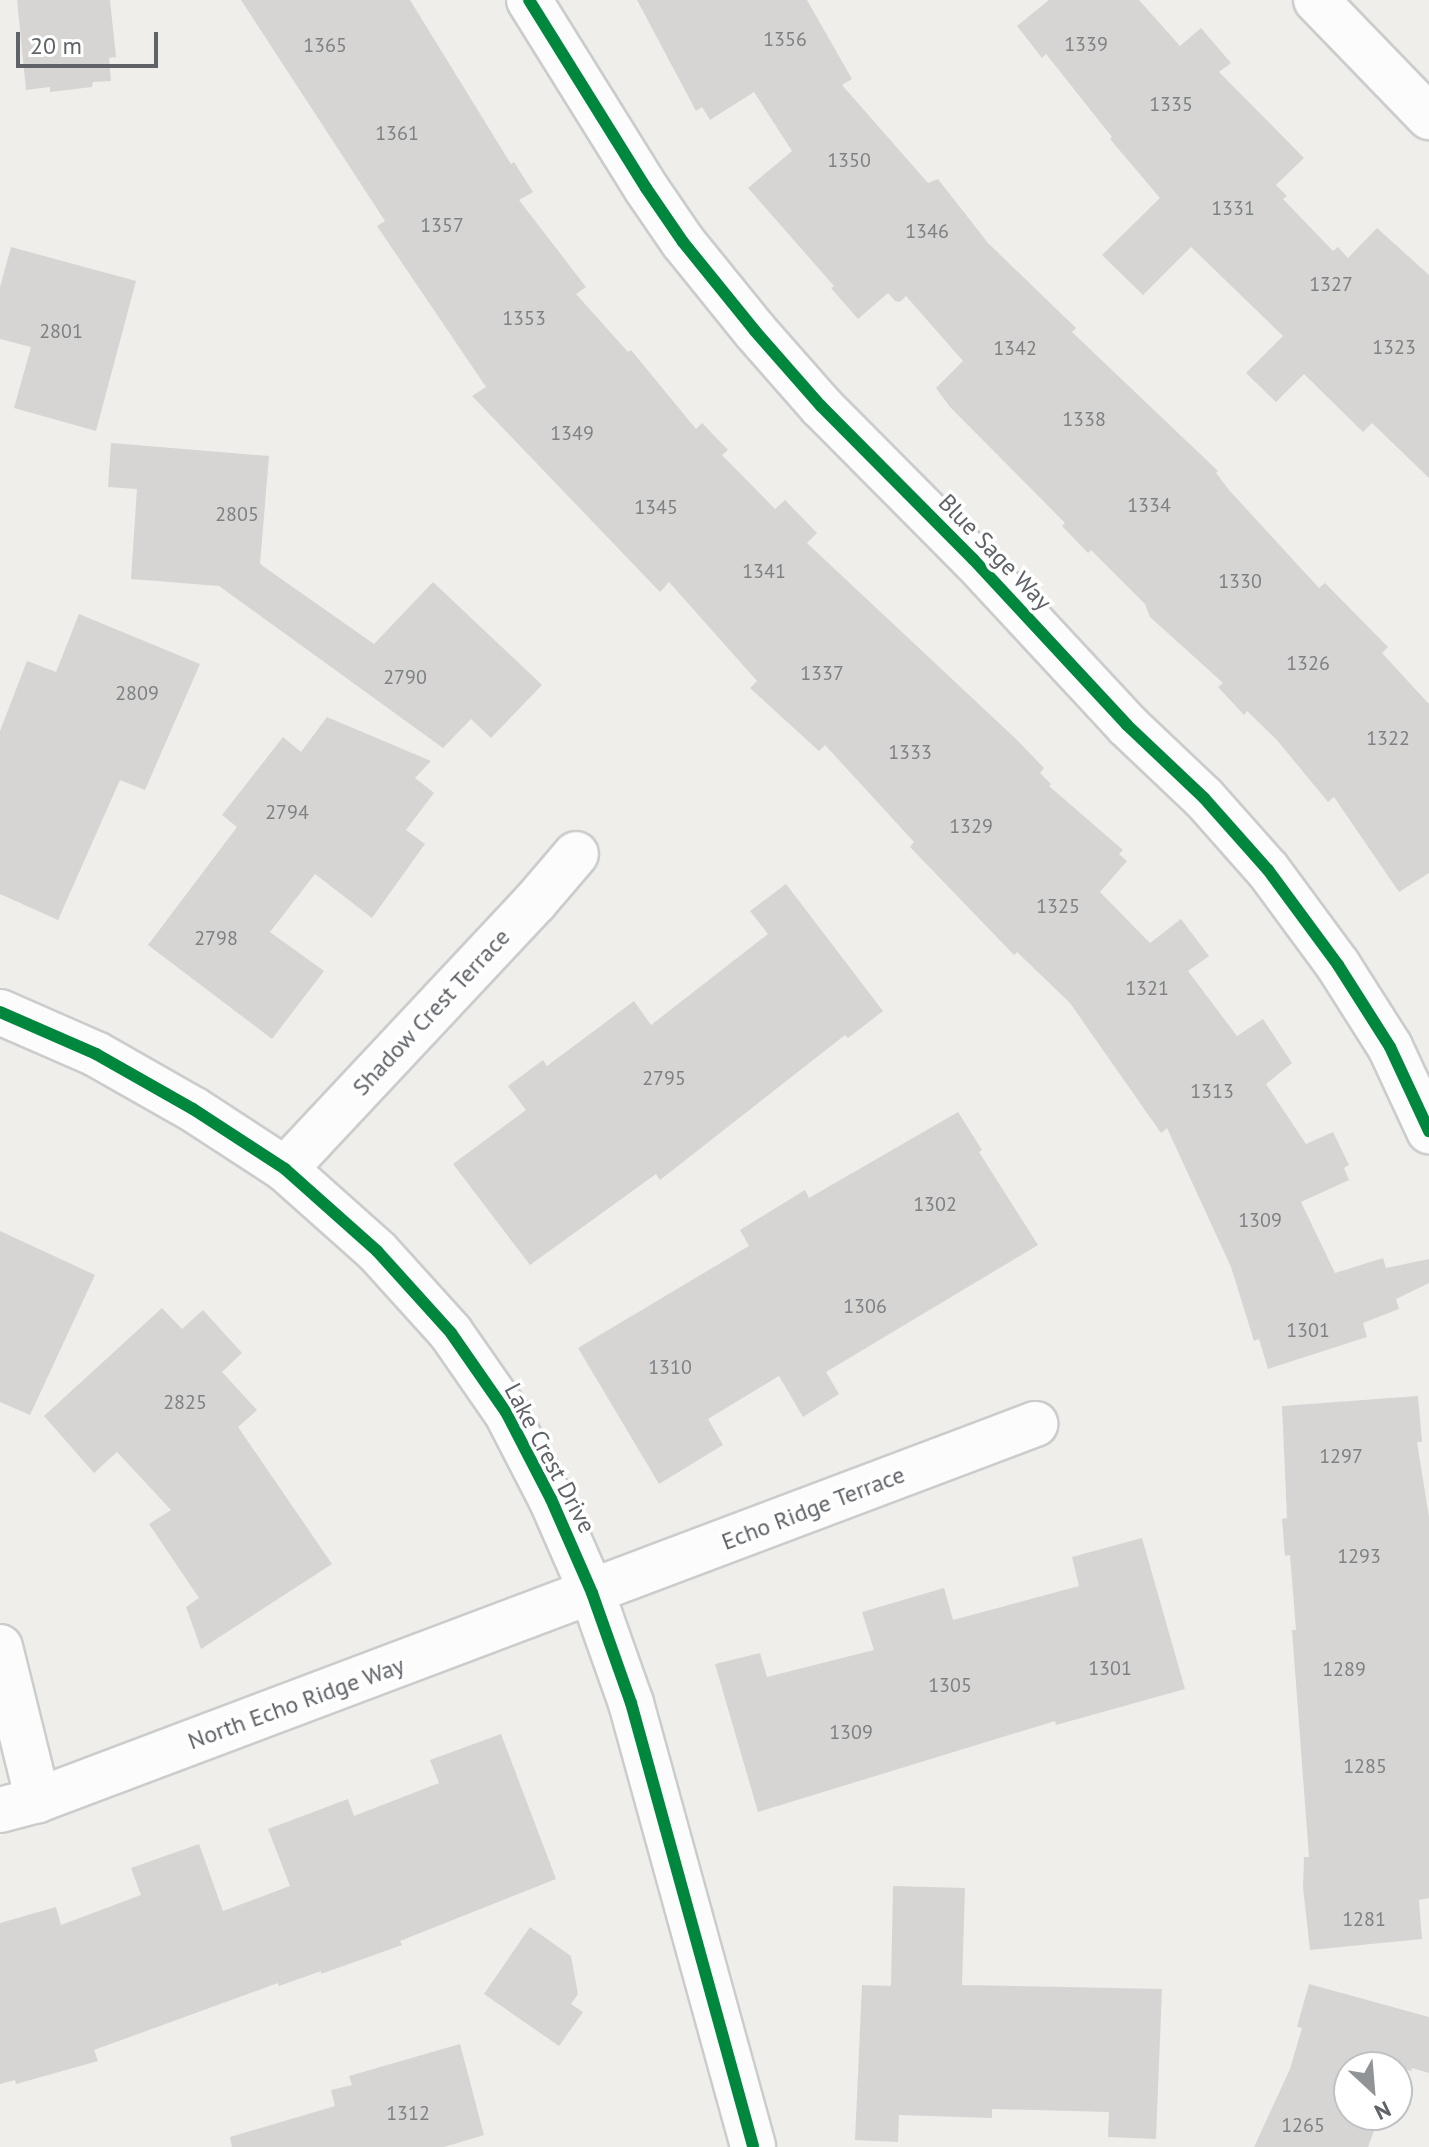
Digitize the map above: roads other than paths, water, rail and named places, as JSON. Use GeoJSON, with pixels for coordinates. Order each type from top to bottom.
{"type":"FeatureCollection","features":[{"type":"Feature","properties":{"kind":"street","name":"Blue Sage Way"},"geometry":{"type":"LineString","coordinates":[[529,0],[646,188],[683,242],[755,331],[1127,725],[1204,798],[1268,870],[1338,965],[1390,1047],[1429,1131]]}},
{"type":"Feature","properties":{"kind":"street"},"geometry":{"type":"LineString","coordinates":[[1316,0],[1429,117]]}},
{"type":"Feature","properties":{"kind":"street","name":"Shadow Crest Terrace"},"geometry":{"type":"LineString","coordinates":[[285,1169],[535,902],[576,854]]}},
{"type":"Feature","properties":{"kind":"street","name":"Lake Crest Drive"},"geometry":{"type":"LineString","coordinates":[[0,1012],[96,1054],[193,1109],[285,1169],[377,1251],[451,1333],[506,1412],[551,1499],[592,1593],[631,1703],[753,2147]]}},
{"type":"Feature","properties":{"kind":"street","name":"Echo Ridge Terrace"},"geometry":{"type":"LineString","coordinates":[[592,1593],[1035,1424]]}},
{"type":"Feature","properties":{"kind":"street","name":"North Echo Ridge Way"},"geometry":{"type":"LineString","coordinates":[[19,1805],[592,1593]]}},
{"type":"Feature","properties":{"kind":"street"},"geometry":{"type":"LineString","coordinates":[[0,1647],[19,1805]]}}]}
